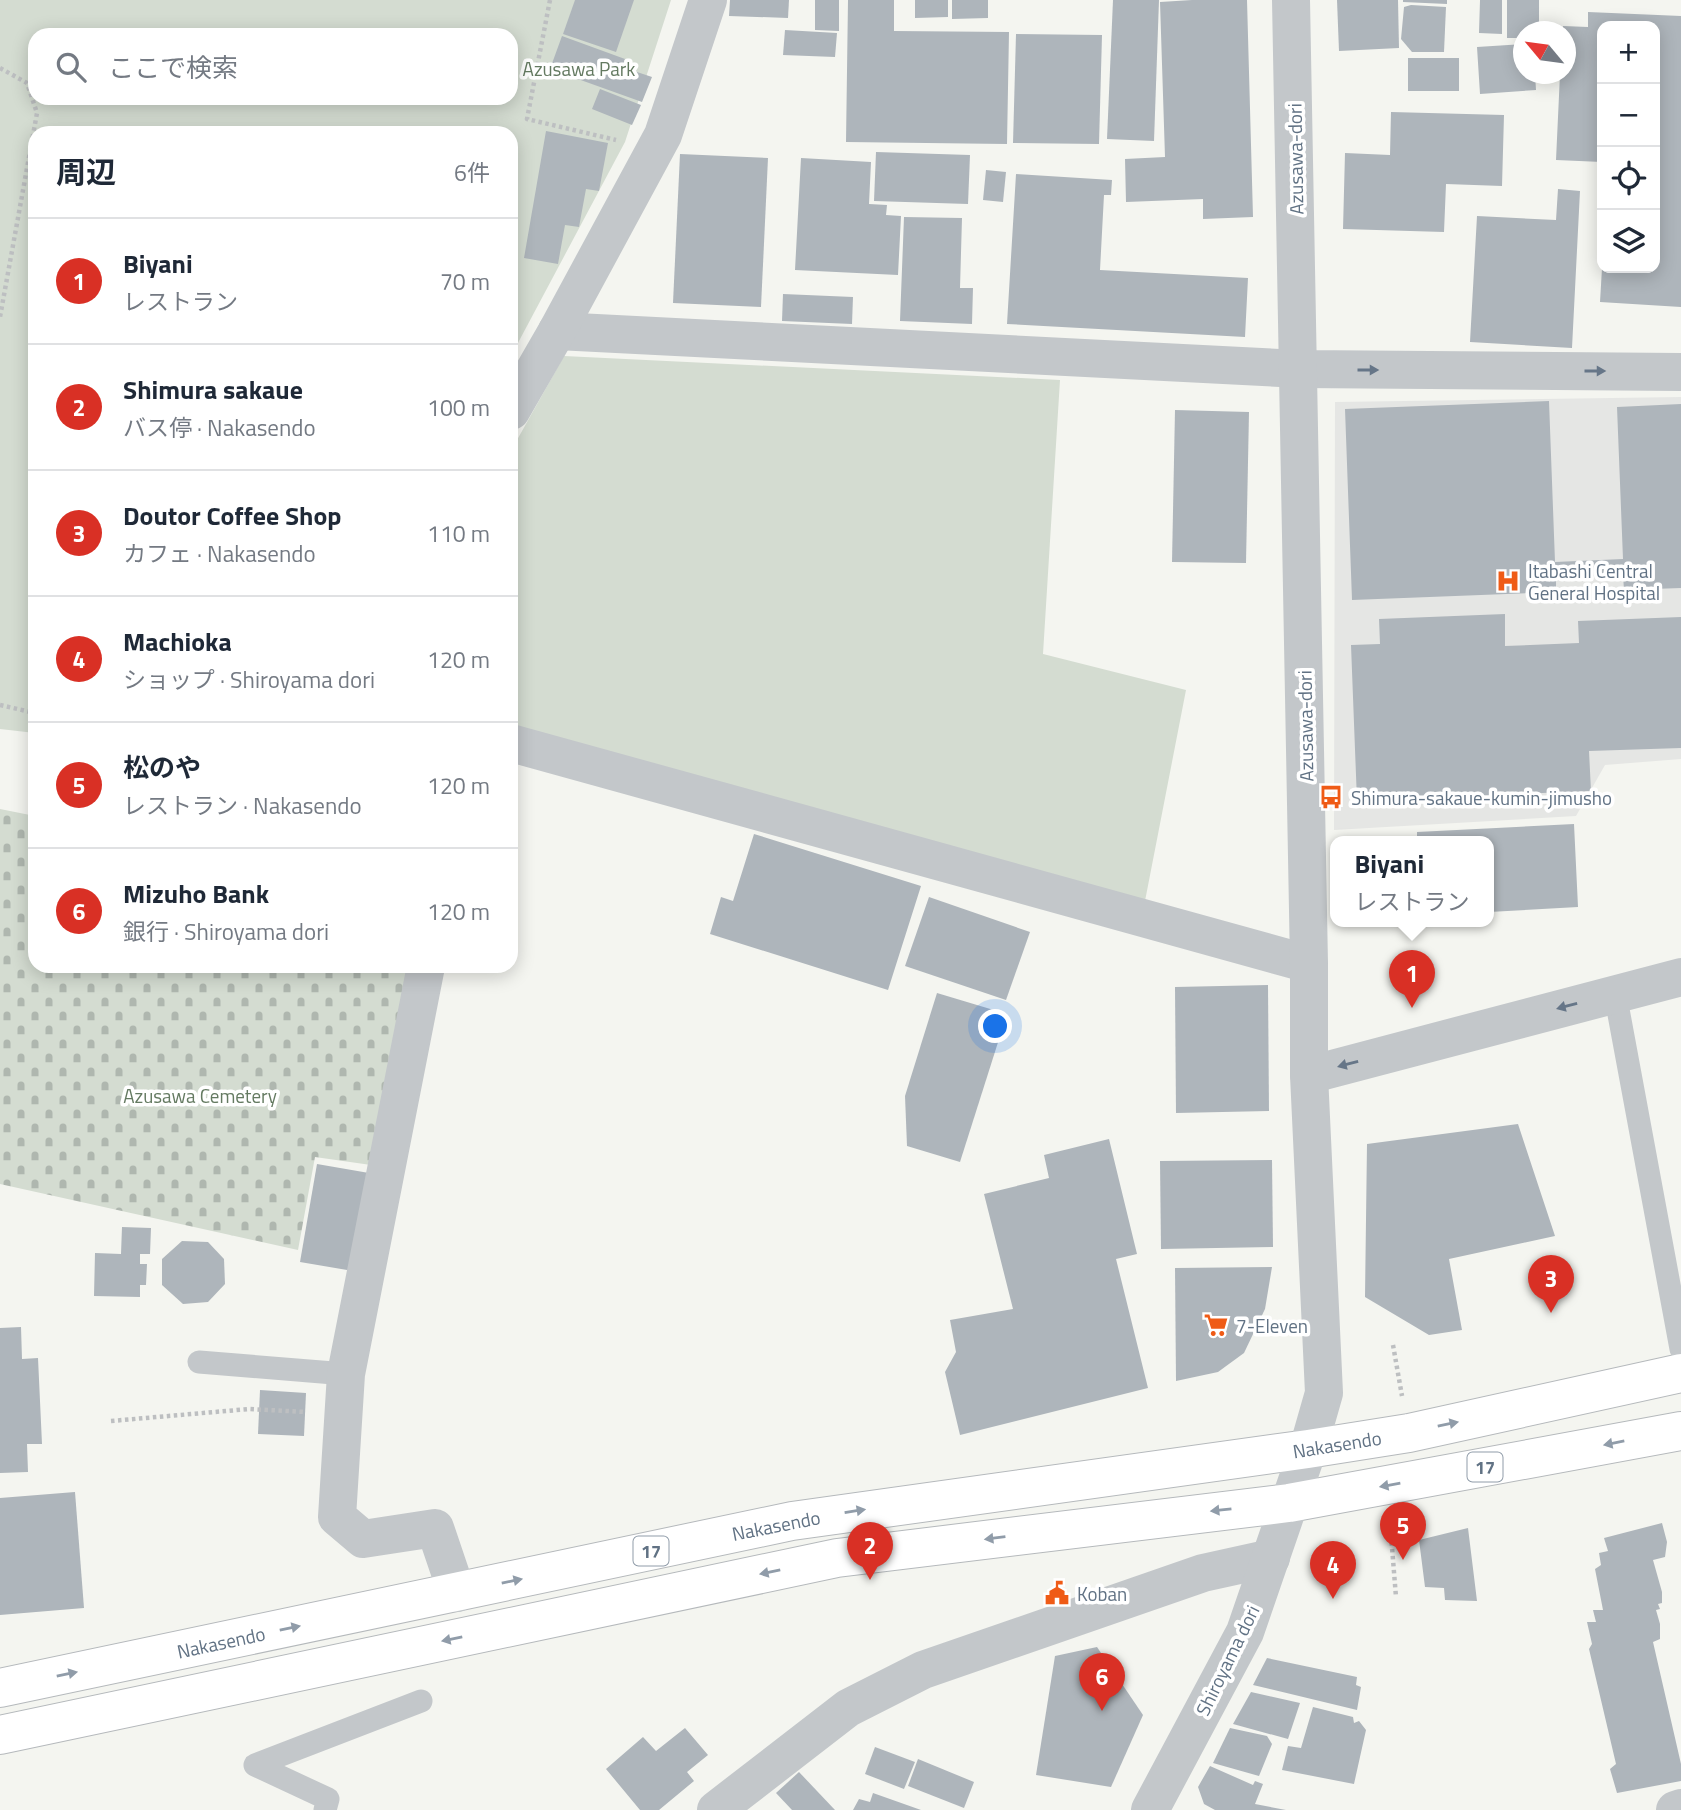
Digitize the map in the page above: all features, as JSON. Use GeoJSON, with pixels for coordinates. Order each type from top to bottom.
{"type":"FeatureCollection","features":[{"type":"Feature","properties":{"kind":"highway","name":"Nakasendo"},"geometry":{"type":"LineString","coordinates":[[0,1688],[792,1521],[1409,1433],[1681,1373]]}},
{"type":"Feature","properties":{"kind":"highway","name":"17"},"geometry":{"type":"LineString","coordinates":[[0,1735],[837,1558],[1289,1503],[1681,1430]]}},
{"type":"Feature","properties":{"kind":"street"},"geometry":{"type":"LineString","coordinates":[[518,399],[663,135],[708,0]]}},
{"type":"Feature","properties":{"kind":"street","name":"Azusawa-dori"},"geometry":{"type":"LineString","coordinates":[[1289,1503],[1324,1393],[1308,1075],[1309,964],[1300,369],[1291,0]]}},
{"type":"Feature","properties":{"kind":"street"},"geometry":{"type":"LineString","coordinates":[[557,331],[1300,369],[1681,372]]}},
{"type":"Feature","properties":{"kind":"street"},"geometry":{"type":"LineString","coordinates":[[518,745],[1309,964]]}},
{"type":"Feature","properties":{"kind":"street"},"geometry":{"type":"LineString","coordinates":[[425,973],[345,1374],[337,1517],[363,1539],[435,1528],[457,1593]]}},
{"type":"Feature","properties":{"kind":"street"},"geometry":{"type":"LineString","coordinates":[[1308,1075],[1681,976]]}},
{"type":"Feature","properties":{"kind":"street","name":"Shiroyama dori"},"geometry":{"type":"LineString","coordinates":[[1158,1807],[1245,1632],[1289,1503]]}},
{"type":"Feature","properties":{"kind":"street"},"geometry":{"type":"LineString","coordinates":[[716,1810],[848,1708],[923,1670],[1203,1573],[1271,1558]]}},
{"type":"Feature","properties":{"kind":"street"},"geometry":{"type":"LineString","coordinates":[[1675,1810],[1681,1808]]}},
{"type":"Feature","properties":{"kind":"lane"},"geometry":{"type":"LineString","coordinates":[[1615,993],[1681,1349]]}},
{"type":"Feature","properties":{"kind":"lane"},"geometry":{"type":"LineString","coordinates":[[199,1362],[345,1374]]}},
{"type":"Feature","properties":{"kind":"lane"},"geometry":{"type":"LineString","coordinates":[[325,1810],[328,1798],[256,1765],[421,1701]]}},
{"type":"Feature","properties":{"kind":"path"},"geometry":{"type":"LineString","coordinates":[[550,0],[527,119],[625,142]]}},
{"type":"Feature","properties":{"kind":"path"},"geometry":{"type":"LineString","coordinates":[[0,68],[28,86]]}},
{"type":"Feature","properties":{"kind":"path"},"geometry":{"type":"LineString","coordinates":[[34,105],[37,113],[35,126]]}},
{"type":"Feature","properties":{"kind":"path"},"geometry":{"type":"LineString","coordinates":[[0,317],[28,163]]}},
{"type":"Feature","properties":{"kind":"path"},"geometry":{"type":"LineString","coordinates":[[0,705],[28,711]]}},
{"type":"Feature","properties":{"kind":"path"},"geometry":{"type":"LineString","coordinates":[[1393,1345],[1403,1399]]}},
{"type":"Feature","properties":{"kind":"path"},"geometry":{"type":"LineString","coordinates":[[111,1421],[249,1409],[308,1412]]}},
{"type":"Feature","properties":{"kind":"path"},"geometry":{"type":"LineString","coordinates":[[1391,1535],[1396,1597]]}},
{"type":"Feature","properties":{"kind":"shaded area","name":"Itabashi Central General Hospital"},"geometry":{"type":"Polygon","coordinates":[[[1681,397],[1681,759],[1605,765],[1576,816],[1334,830],[1335,402],[1681,397]]]}},
{"type":"Feature","properties":{"kind":"green space","name":"Azusawa Park"},"geometry":{"type":"Polygon","coordinates":[[[0,0],[671,0],[625,142],[518,343],[518,126],[28,126],[28,732],[0,729],[0,0]]]}},
{"type":"Feature","properties":{"kind":"green space"},"geometry":{"type":"Polygon","coordinates":[[[564,356],[1060,380],[1043,654],[1186,690],[1145,901],[520,729],[518,438],[564,356]]]}},
{"type":"Feature","properties":{"kind":"green space","name":"Azusawa Cemetery"},"geometry":{"type":"Polygon","coordinates":[[[0,809],[28,815],[28,973],[408,973],[371,1165],[315,1157],[298,1250],[0,1184],[0,809]]]}},
{"type":"Feature","properties":{"kind":"building"},"geometry":{"type":"Polygon","coordinates":[[[575,0],[634,0],[616,52],[563,34],[575,0]]]}},
{"type":"Feature","properties":{"kind":"building"},"geometry":{"type":"Polygon","coordinates":[[[730,0],[789,0],[788,18],[729,16],[730,0]]]}},
{"type":"Feature","properties":{"kind":"building"},"geometry":{"type":"Polygon","coordinates":[[[815,0],[839,0],[839,31],[815,30],[815,0]]]}},
{"type":"Feature","properties":{"kind":"building"},"geometry":{"type":"Polygon","coordinates":[[[848,0],[894,0],[894,31],[1009,32],[1007,144],[846,142],[848,0]]]}},
{"type":"Feature","properties":{"kind":"building"},"geometry":{"type":"Polygon","coordinates":[[[915,0],[948,0],[948,17],[915,18],[915,0]]]}},
{"type":"Feature","properties":{"kind":"building"},"geometry":{"type":"Polygon","coordinates":[[[952,0],[988,0],[988,18],[952,19],[952,0]]]}},
{"type":"Feature","properties":{"kind":"building"},"geometry":{"type":"Polygon","coordinates":[[[1113,0],[1159,0],[1154,141],[1107,139],[1113,0]]]}},
{"type":"Feature","properties":{"kind":"building"},"geometry":{"type":"Polygon","coordinates":[[[1247,0],[1253,217],[1203,219],[1203,199],[1126,202],[1125,159],[1165,157],[1160,2],[1247,0]]]}},
{"type":"Feature","properties":{"kind":"building"},"geometry":{"type":"Polygon","coordinates":[[[1337,0],[1398,0],[1399,48],[1339,51],[1337,0]]]}},
{"type":"Feature","properties":{"kind":"building"},"geometry":{"type":"Polygon","coordinates":[[[1447,0],[1447,4],[1403,2],[1447,0]]]}},
{"type":"Feature","properties":{"kind":"building"},"geometry":{"type":"Polygon","coordinates":[[[1480,0],[1502,0],[1502,34],[1479,33],[1480,0]]]}},
{"type":"Feature","properties":{"kind":"building"},"geometry":{"type":"Polygon","coordinates":[[[1507,0],[1539,0],[1539,21],[1513,21],[1513,38],[1507,38],[1507,0]]]}},
{"type":"Feature","properties":{"kind":"building"},"geometry":{"type":"Polygon","coordinates":[[[1404,7],[1446,7],[1444,52],[1412,52],[1401,39],[1404,7]]]}},
{"type":"Feature","properties":{"kind":"building"},"geometry":{"type":"Polygon","coordinates":[[[1588,12],[1681,16],[1681,307],[1600,302],[1602,273],[1660,273],[1660,21],[1597,21],[1597,162],[1556,160],[1560,84],[1576,84],[1576,27],[1588,27],[1588,12]]]}},
{"type":"Feature","properties":{"kind":"building"},"geometry":{"type":"Polygon","coordinates":[[[785,30],[837,33],[835,57],[783,55],[785,30]]]}},
{"type":"Feature","properties":{"kind":"building"},"geometry":{"type":"Polygon","coordinates":[[[1016,34],[1102,35],[1099,144],[1013,143],[1016,34]]]}},
{"type":"Feature","properties":{"kind":"building"},"geometry":{"type":"Polygon","coordinates":[[[562,36],[625,59],[622,67],[652,77],[642,102],[550,69],[562,36]]]}},
{"type":"Feature","properties":{"kind":"building"},"geometry":{"type":"Polygon","coordinates":[[[1513,45],[1513,84],[1536,84],[1536,90],[1480,94],[1477,47],[1513,45]]]}},
{"type":"Feature","properties":{"kind":"building"},"geometry":{"type":"Polygon","coordinates":[[[1408,58],[1459,58],[1459,91],[1408,91],[1408,58]]]}},
{"type":"Feature","properties":{"kind":"building"},"geometry":{"type":"Polygon","coordinates":[[[600,89],[641,105],[632,125],[592,109],[600,89]]]}},
{"type":"Feature","properties":{"kind":"building"},"geometry":{"type":"Polygon","coordinates":[[[1391,112],[1504,115],[1502,186],[1446,184],[1444,232],[1343,229],[1345,153],[1390,155],[1391,112]]]}},
{"type":"Feature","properties":{"kind":"building"},"geometry":{"type":"Polygon","coordinates":[[[546,131],[608,143],[599,191],[586,189],[579,227],[565,225],[558,264],[524,258],[546,131]]]}},
{"type":"Feature","properties":{"kind":"building"},"geometry":{"type":"Polygon","coordinates":[[[876,152],[970,155],[968,204],[874,201],[876,152]]]}},
{"type":"Feature","properties":{"kind":"building"},"geometry":{"type":"Polygon","coordinates":[[[680,154],[768,158],[761,307],[673,303],[680,154]]]}},
{"type":"Feature","properties":{"kind":"building"},"geometry":{"type":"Polygon","coordinates":[[[801,158],[871,162],[869,204],[887,205],[886,215],[901,216],[898,275],[795,270],[801,158]]]}},
{"type":"Feature","properties":{"kind":"building"},"geometry":{"type":"Polygon","coordinates":[[[986,170],[1006,172],[1003,202],[983,200],[986,170]]]}},
{"type":"Feature","properties":{"kind":"building"},"geometry":{"type":"Polygon","coordinates":[[[1016,174],[1112,180],[1111,195],[1104,195],[1100,270],[1248,278],[1245,337],[1007,324],[1016,174]]]}},
{"type":"Feature","properties":{"kind":"building"},"geometry":{"type":"Polygon","coordinates":[[[1558,189],[1580,191],[1572,348],[1470,342],[1477,216],[1556,220],[1558,189]]]}},
{"type":"Feature","properties":{"kind":"building"},"geometry":{"type":"Polygon","coordinates":[[[904,217],[962,218],[960,288],[973,288],[972,324],[900,321],[904,217]]]}},
{"type":"Feature","properties":{"kind":"building"},"geometry":{"type":"Polygon","coordinates":[[[783,294],[853,297],[852,324],[782,321],[783,294]]]}},
{"type":"Feature","properties":{"kind":"building"},"geometry":{"type":"Polygon","coordinates":[[[1549,401],[1555,562],[1623,559],[1617,407],[1681,404],[1681,588],[1624,590],[1623,575],[1556,578],[1556,592],[1352,600],[1345,409],[1549,401]]]}},
{"type":"Feature","properties":{"kind":"building"},"geometry":{"type":"Polygon","coordinates":[[[1175,410],[1249,412],[1246,563],[1172,562],[1175,410]]]}},
{"type":"Feature","properties":{"kind":"building"},"geometry":{"type":"Polygon","coordinates":[[[1505,614],[1505,646],[1579,643],[1578,621],[1681,617],[1681,748],[1589,751],[1591,791],[1357,801],[1351,645],[1380,644],[1379,619],[1505,614]]]}},
{"type":"Feature","properties":{"kind":"building"},"geometry":{"type":"Polygon","coordinates":[[[1574,824],[1578,907],[1494,912],[1494,836],[1417,836],[1417,832],[1574,824]]]}},
{"type":"Feature","properties":{"kind":"building"},"geometry":{"type":"Polygon","coordinates":[[[754,834],[921,886],[888,990],[710,934],[721,897],[733,901],[754,834]]]}},
{"type":"Feature","properties":{"kind":"building"},"geometry":{"type":"Polygon","coordinates":[[[929,897],[1030,932],[1006,1000],[905,966],[929,897]]]}},
{"type":"Feature","properties":{"kind":"building"},"geometry":{"type":"Polygon","coordinates":[[[1268,985],[1269,1111],[1176,1113],[1175,987],[1268,985]]]}},
{"type":"Feature","properties":{"kind":"building"},"geometry":{"type":"Polygon","coordinates":[[[937,993],[1007,1014],[960,1162],[907,1146],[905,1096],[937,993]]]}},
{"type":"Feature","properties":{"kind":"building"},"geometry":{"type":"Polygon","coordinates":[[[1518,1124],[1555,1236],[1449,1259],[1462,1330],[1429,1335],[1365,1297],[1367,1144],[1518,1124]]]}},
{"type":"Feature","properties":{"kind":"building"},"geometry":{"type":"Polygon","coordinates":[[[1109,1139],[1137,1254],[1116,1259],[1148,1388],[960,1435],[945,1372],[956,1352],[950,1320],[1013,1309],[984,1194],[1049,1178],[1044,1155],[1109,1139]]]}},
{"type":"Feature","properties":{"kind":"building"},"geometry":{"type":"Polygon","coordinates":[[[1272,1160],[1273,1247],[1161,1249],[1160,1161],[1272,1160]]]}},
{"type":"Feature","properties":{"kind":"building"},"geometry":{"type":"Polygon","coordinates":[[[317,1164],[369,1173],[353,1271],[300,1262],[317,1164]]]}},
{"type":"Feature","properties":{"kind":"building"},"geometry":{"type":"Polygon","coordinates":[[[122,1227],[151,1228],[150,1254],[140,1254],[140,1264],[147,1264],[146,1285],[140,1285],[140,1297],[94,1296],[95,1253],[121,1254],[122,1227]]]}},
{"type":"Feature","properties":{"kind":"building"},"geometry":{"type":"Polygon","coordinates":[[[182,1241],[208,1242],[224,1259],[225,1284],[208,1302],[183,1304],[162,1285],[162,1259],[182,1241]]]}},
{"type":"Feature","properties":{"kind":"building"},"geometry":{"type":"Polygon","coordinates":[[[1272,1267],[1265,1309],[1244,1353],[1218,1372],[1176,1381],[1175,1268],[1272,1267]]]}},
{"type":"Feature","properties":{"kind":"building"},"geometry":{"type":"Polygon","coordinates":[[[21,1327],[22,1359],[38,1358],[42,1444],[27,1444],[28,1472],[0,1473],[0,1328],[21,1327]]]}},
{"type":"Feature","properties":{"kind":"building"},"geometry":{"type":"Polygon","coordinates":[[[260,1390],[306,1393],[304,1436],[258,1434],[260,1390]]]}},
{"type":"Feature","properties":{"kind":"building"},"geometry":{"type":"Polygon","coordinates":[[[75,1492],[84,1608],[0,1615],[0,1498],[75,1492]]]}},
{"type":"Feature","properties":{"kind":"building"},"geometry":{"type":"Polygon","coordinates":[[[1662,1523],[1667,1542],[1665,1557],[1653,1560],[1662,1592],[1662,1603],[1658,1604],[1660,1609],[1656,1610],[1660,1639],[1653,1642],[1681,1764],[1681,1781],[1617,1793],[1610,1769],[1616,1764],[1589,1649],[1592,1644],[1587,1622],[1596,1622],[1593,1610],[1603,1610],[1595,1569],[1601,1565],[1599,1553],[1608,1551],[1604,1538],[1662,1523]]]}},
{"type":"Feature","properties":{"kind":"building"},"geometry":{"type":"Polygon","coordinates":[[[1468,1528],[1477,1601],[1445,1600],[1444,1588],[1425,1587],[1419,1540],[1468,1528]]]}},
{"type":"Feature","properties":{"kind":"building"},"geometry":{"type":"Polygon","coordinates":[[[1097,1647],[1143,1715],[1111,1787],[1036,1775],[1055,1656],[1097,1647]]]}},
{"type":"Feature","properties":{"kind":"building"},"geometry":{"type":"Polygon","coordinates":[[[1267,1658],[1357,1677],[1356,1685],[1361,1687],[1357,1710],[1253,1685],[1267,1658]]]}},
{"type":"Feature","properties":{"kind":"building"},"geometry":{"type":"Polygon","coordinates":[[[1251,1692],[1300,1703],[1288,1739],[1233,1724],[1251,1692]]]}},
{"type":"Feature","properties":{"kind":"building"},"geometry":{"type":"Polygon","coordinates":[[[1313,1707],[1353,1717],[1354,1723],[1359,1721],[1366,1730],[1354,1784],[1282,1770],[1288,1746],[1301,1748],[1313,1707]]]}},
{"type":"Feature","properties":{"kind":"building"},"geometry":{"type":"Polygon","coordinates":[[[685,1728],[708,1755],[687,1772],[694,1781],[659,1810],[640,1810],[606,1769],[643,1737],[656,1751],[685,1728]]]}},
{"type":"Feature","properties":{"kind":"building"},"geometry":{"type":"Polygon","coordinates":[[[1230,1728],[1267,1736],[1272,1744],[1259,1776],[1213,1763],[1230,1728]]]}},
{"type":"Feature","properties":{"kind":"building"},"geometry":{"type":"Polygon","coordinates":[[[875,1747],[915,1762],[904,1789],[865,1774],[875,1747]]]}},
{"type":"Feature","properties":{"kind":"building"},"geometry":{"type":"Polygon","coordinates":[[[918,1759],[974,1782],[964,1808],[908,1786],[918,1759]]]}},
{"type":"Feature","properties":{"kind":"building"},"geometry":{"type":"Polygon","coordinates":[[[1210,1766],[1253,1785],[1255,1781],[1263,1784],[1255,1804],[1286,1810],[1215,1810],[1204,1804],[1198,1787],[1210,1766]]]}},
{"type":"Feature","properties":{"kind":"building"},"geometry":{"type":"Polygon","coordinates":[[[799,1772],[835,1810],[792,1810],[776,1793],[799,1772]]]}},
{"type":"Feature","properties":{"kind":"building"},"geometry":{"type":"Polygon","coordinates":[[[873,1793],[921,1810],[853,1810],[859,1799],[870,1802],[873,1793]]]}},
{"type":"Feature","properties":{"kind":"place","name":"Itabashi Central General Hospital"},"geometry":{"type":"Point","coordinates":[1508,581]}},
{"type":"Feature","properties":{"kind":"place","name":"Shimura-sakaue-kumin-jimusho"},"geometry":{"type":"Point","coordinates":[1331,797]}},
{"type":"Feature","properties":{"kind":"place","name":"Biyani"},"geometry":{"type":"Point","coordinates":[1412,1008]}},
{"type":"Feature","properties":{"kind":"place","name":"Doutor Coffee Shop"},"geometry":{"type":"Point","coordinates":[1551,1313]}},
{"type":"Feature","properties":{"kind":"place","name":"7-Eleven"},"geometry":{"type":"Point","coordinates":[1216,1325]}},
{"type":"Feature","properties":{"kind":"place","name":"松のや"},"geometry":{"type":"Point","coordinates":[1403,1560]}},
{"type":"Feature","properties":{"kind":"place","name":"Shimura sakaue"},"geometry":{"type":"Point","coordinates":[870,1580]}},
{"type":"Feature","properties":{"kind":"place","name":"Koban"},"geometry":{"type":"Point","coordinates":[1057,1593]}},
{"type":"Feature","properties":{"kind":"place","name":"Machioka"},"geometry":{"type":"Point","coordinates":[1333,1599]}},
{"type":"Feature","properties":{"kind":"place","name":"Mizuho Bank"},"geometry":{"type":"Point","coordinates":[1102,1711]}}]}
